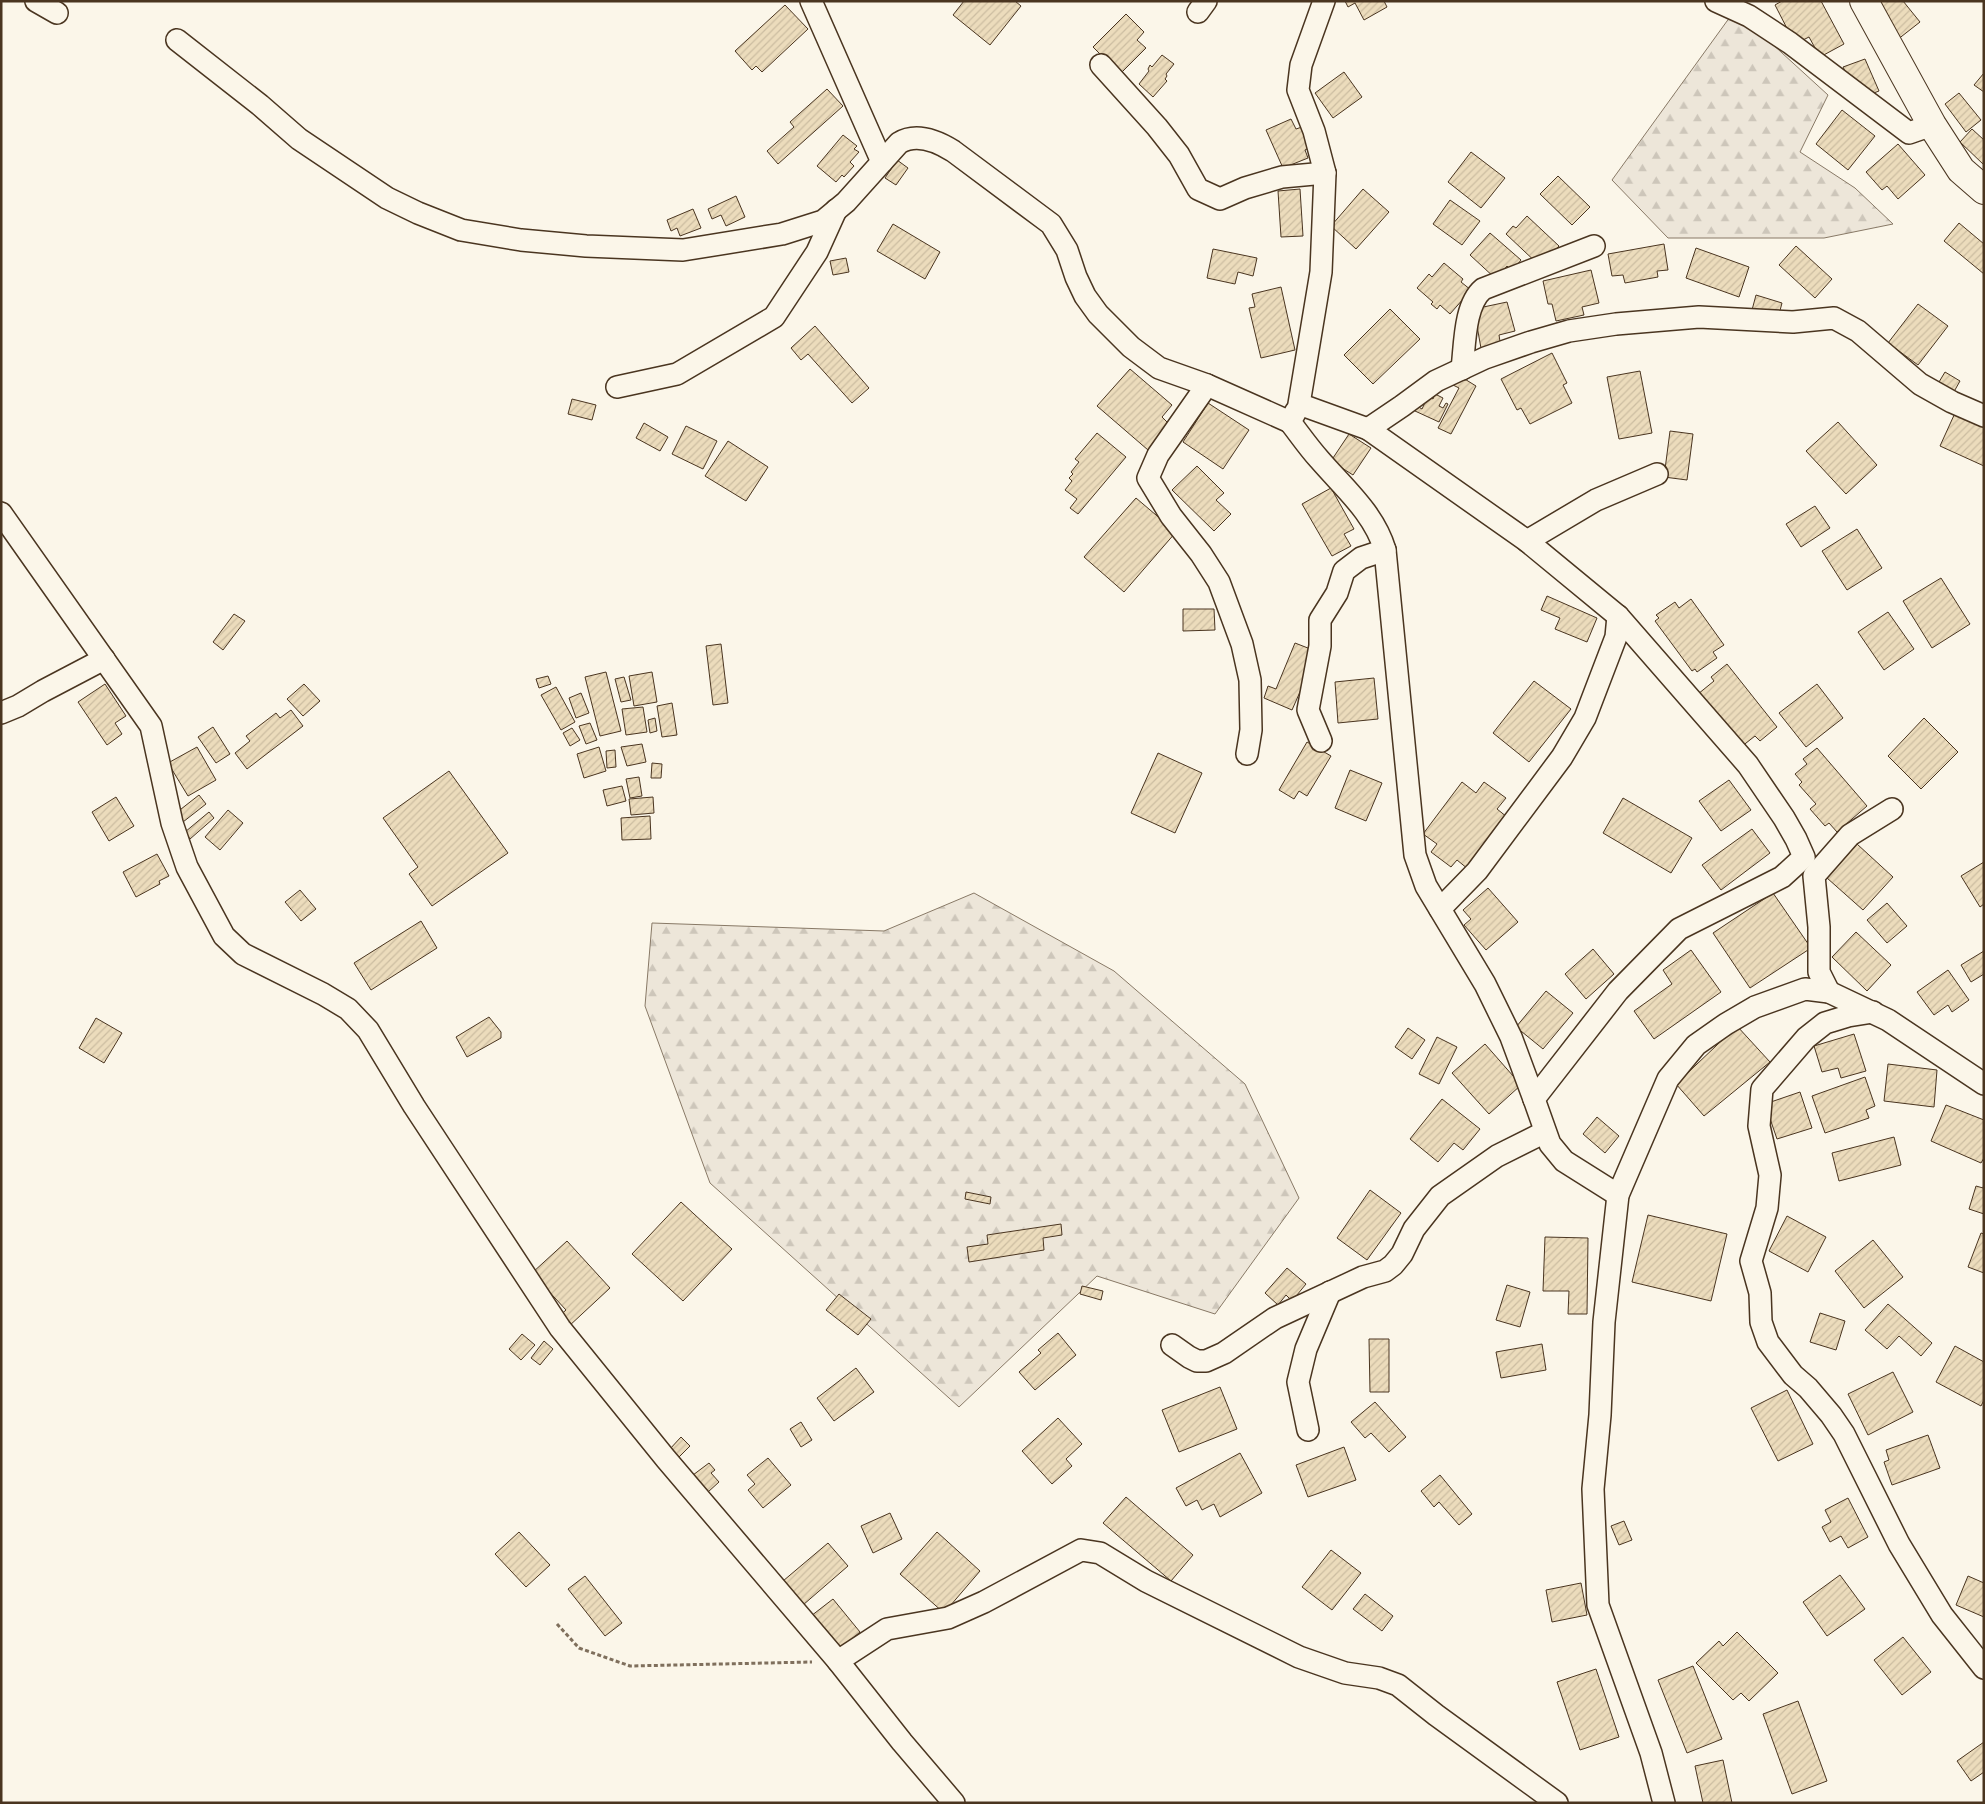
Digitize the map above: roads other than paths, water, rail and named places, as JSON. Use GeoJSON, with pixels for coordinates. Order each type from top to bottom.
{"type":"FeatureCollection","features":[{"type":"Feature","properties":{"kind":"main road"},"geometry":{"type":"LineString","coordinates":[[1864,1],[1932,125],[1961,170],[1984,190]]}},
{"type":"Feature","properties":{"kind":"street"},"geometry":{"type":"LineString","coordinates":[[36,1],[56,13]]}},
{"type":"Feature","properties":{"kind":"street"},"geometry":{"type":"LineString","coordinates":[[811,1],[882,162]]}},
{"type":"Feature","properties":{"kind":"street"},"geometry":{"type":"LineString","coordinates":[[1324,1],[1301,65],[1298,90],[1314,131],[1325,173],[1321,272],[1295,413],[1318,458],[1370,518],[1386,550],[1415,855],[1426,886],[1485,984],[1511,1036],[1550,1144],[1564,1161],[1618,1196]]}},
{"type":"Feature","properties":{"kind":"street"},"geometry":{"type":"LineString","coordinates":[[1716,1],[1749,16],[1790,43],[1909,132],[1932,125]]}},
{"type":"Feature","properties":{"kind":"street"},"geometry":{"type":"LineString","coordinates":[[177,40],[260,105],[299,139],[387,198],[461,230],[521,240],[586,246],[684,250],[782,234],[823,221],[846,202],[899,143],[913,138],[939,142],[954,151],[1050,224],[1067,250],[1085,296],[1098,314],[1131,348],[1159,368],[1295,413],[1368,428],[1527,541],[1618,616],[1748,765],[1784,818],[1804,857],[1782,877],[1679,930],[1618,991],[1534,1099]]}},
{"type":"Feature","properties":{"kind":"street"},"geometry":{"type":"LineString","coordinates":[[1101,65],[1157,127],[1178,155],[1198,189],[1220,199],[1245,188],[1282,177],[1325,173]]}},
{"type":"Feature","properties":{"kind":"street"},"geometry":{"type":"LineString","coordinates":[[617,388],[677,374],[774,317],[817,252],[836,210]]}},
{"type":"Feature","properties":{"kind":"street"},"geometry":{"type":"LineString","coordinates":[[1462,369],[1470,310],[1475,296],[1484,289],[1594,246]]}},
{"type":"Feature","properties":{"kind":"street"},"geometry":{"type":"LineString","coordinates":[[1368,428],[1436,381],[1485,358],[1541,339],[1569,331],[1606,325],[1699,317],[1793,322],[1834,318],[1858,331],[1920,384],[1952,402],[1984,416]]}},
{"type":"Feature","properties":{"kind":"street"},"geometry":{"type":"LineString","coordinates":[[1206,385],[1158,456],[1148,478],[1171,516],[1201,554],[1219,582],[1242,644],[1250,680],[1251,730],[1247,754]]}},
{"type":"Feature","properties":{"kind":"street"},"geometry":{"type":"LineString","coordinates":[[1527,541],[1596,500],[1657,474]]}},
{"type":"Feature","properties":{"kind":"street"},"geometry":{"type":"LineString","coordinates":[[1,512],[151,726],[172,823],[187,867],[224,936],[243,954],[348,1009],[368,1030],[414,1106],[560,1328],[672,1467],[838,1661],[902,1742],[954,1803]]}},
{"type":"Feature","properties":{"kind":"street"},"geometry":{"type":"LineString","coordinates":[[1321,741],[1308,710],[1320,646],[1320,620],[1337,593],[1344,571],[1360,558],[1386,550]]}},
{"type":"Feature","properties":{"kind":"street"},"geometry":{"type":"LineString","coordinates":[[1440,909],[1477,871],[1562,757],[1585,718],[1616,637],[1618,616]]}},
{"type":"Feature","properties":{"kind":"street"},"geometry":{"type":"LineString","coordinates":[[1,713],[18,706],[104,660]]}},
{"type":"Feature","properties":{"kind":"street"},"geometry":{"type":"LineString","coordinates":[[1829,992],[1819,972],[1819,927],[1814,876],[1850,835],[1892,809]]}},
{"type":"Feature","properties":{"kind":"street"},"geometry":{"type":"LineString","coordinates":[[1664,1803],[1651,1753],[1598,1605],[1593,1489],[1600,1415],[1604,1322],[1618,1196],[1668,1079],[1696,1046],[1726,1024],[1764,1003],[1804,989],[1829,992],[1873,1012],[1984,1084]]}},
{"type":"Feature","properties":{"kind":"street"},"geometry":{"type":"LineString","coordinates":[[1873,1012],[1848,1016],[1826,1024],[1806,1038],[1762,1089],[1759,1126],[1770,1175],[1767,1208],[1751,1261],[1760,1293],[1761,1322],[1768,1342],[1793,1375],[1808,1388],[1831,1415],[1844,1434],[1899,1544],[1942,1615],[1984,1668]]}},
{"type":"Feature","properties":{"kind":"street"},"geometry":{"type":"LineString","coordinates":[[1172,1345],[1197,1361],[1206,1361],[1224,1353],[1275,1318],[1363,1277],[1385,1271],[1402,1254],[1414,1229],[1440,1196],[1497,1156],[1545,1132]]}},
{"type":"Feature","properties":{"kind":"street"},"geometry":{"type":"LineString","coordinates":[[1308,1430],[1298,1382],[1306,1349],[1330,1292]]}},
{"type":"Feature","properties":{"kind":"street"},"geometry":{"type":"LineString","coordinates":[[838,1661],[887,1629],[948,1618],[984,1602],[1081,1550],[1100,1553],[1146,1581],[1299,1657],[1346,1672],[1378,1678],[1398,1685],[1557,1803]]}}]}
